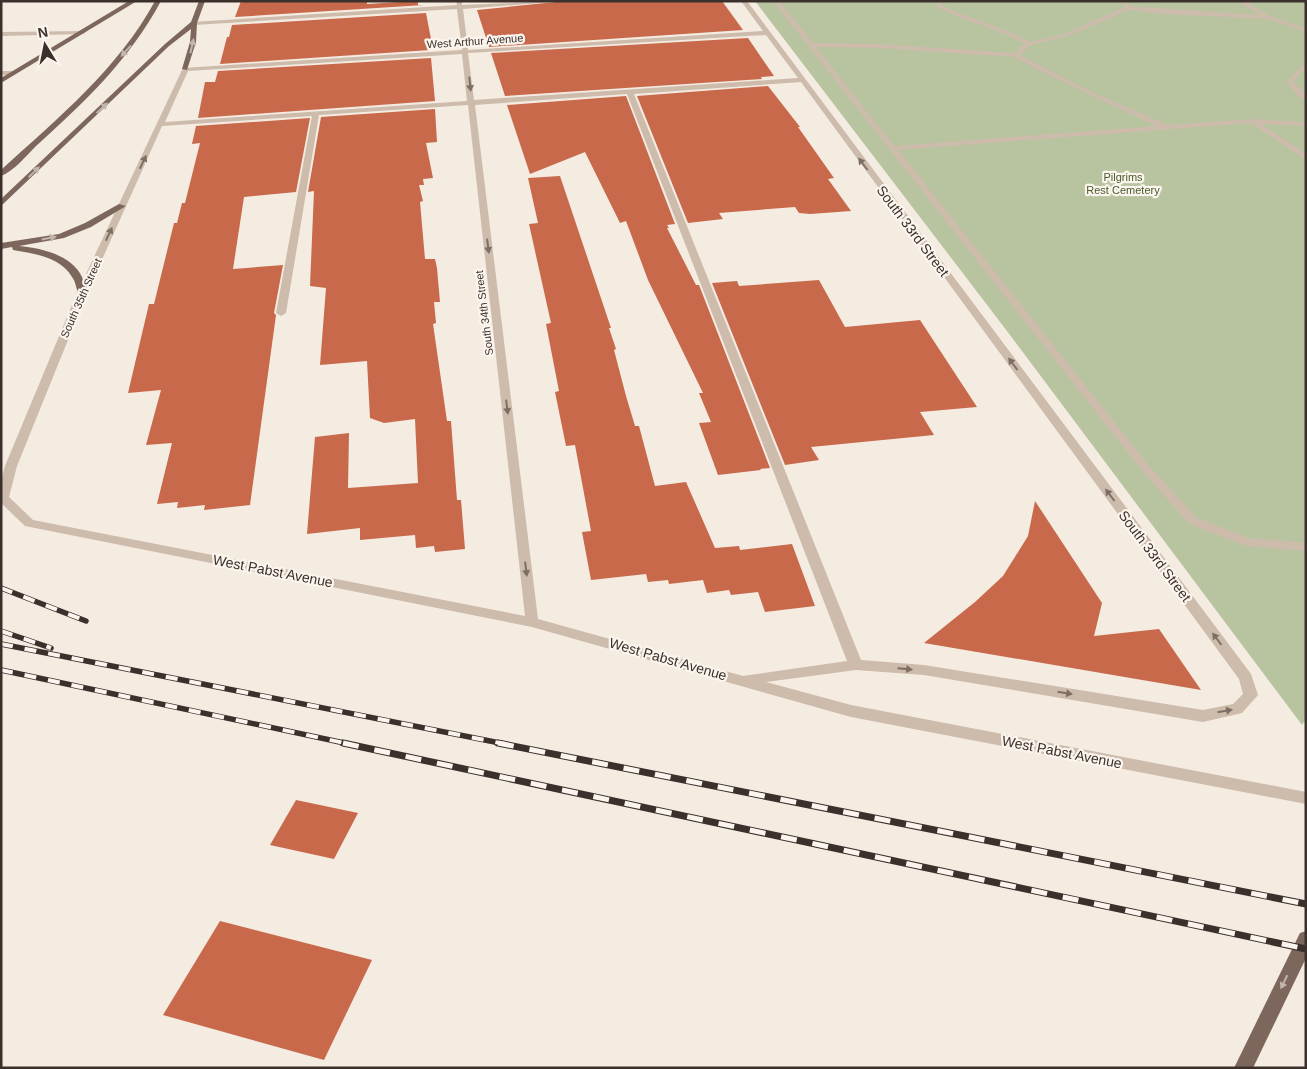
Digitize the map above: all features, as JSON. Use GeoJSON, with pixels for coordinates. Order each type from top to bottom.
{"type":"FeatureCollection","features":[{"type":"Feature","properties":{"kind":"main road"},"geometry":{"type":"LineString","coordinates":[[1,80],[134,1]]}},
{"type":"Feature","properties":{"kind":"main road"},"geometry":{"type":"LineString","coordinates":[[1,174],[38,141],[132,46],[158,1]]}},
{"type":"Feature","properties":{"kind":"main road"},"geometry":{"type":"LineString","coordinates":[[185,69],[194,42],[194,23],[202,1]]}},
{"type":"Feature","properties":{"kind":"main road"},"geometry":{"type":"LineString","coordinates":[[1,204],[167,45],[194,23]]}},
{"type":"Feature","properties":{"kind":"main road"},"geometry":{"type":"LineString","coordinates":[[1,246],[61,236],[88,225],[122,206]]}},
{"type":"Feature","properties":{"kind":"main road"},"geometry":{"type":"LineString","coordinates":[[1,246],[49,255],[56,259],[77,276],[82,293]]}},
{"type":"Feature","properties":{"kind":"main road"},"geometry":{"type":"LineString","coordinates":[[1243,1068],[1306,939]]}},
{"type":"Feature","properties":{"kind":"street"},"geometry":{"type":"LineString","coordinates":[[194,23],[460,4],[561,1]]}},
{"type":"Feature","properties":{"kind":"street","name":"South 33rd Street"},"geometry":{"type":"LineString","coordinates":[[742,680],[856,664],[924,670],[1203,716],[1237,709],[1251,695],[1246,678],[744,1]]}},
{"type":"Feature","properties":{"kind":"street"},"geometry":{"type":"LineString","coordinates":[[776,1],[1146,470],[1193,521],[1247,542],[1306,547]]}},
{"type":"Feature","properties":{"kind":"street"},"geometry":{"type":"LineString","coordinates":[[938,1],[939,6],[952,14],[1014,34],[1029,44]]}},
{"type":"Feature","properties":{"kind":"street"},"geometry":{"type":"LineString","coordinates":[[1240,1],[1268,17],[1306,30]]}},
{"type":"Feature","properties":{"kind":"street","name":"South 34th Street"},"geometry":{"type":"LineString","coordinates":[[460,4],[532,622]]}},
{"type":"Feature","properties":{"kind":"street"},"geometry":{"type":"LineString","coordinates":[[1016,54],[1029,44],[1069,34],[1126,5],[1268,17]]}},
{"type":"Feature","properties":{"kind":"street"},"geometry":{"type":"LineString","coordinates":[[1,34],[83,32]]}},
{"type":"Feature","properties":{"kind":"street","name":"West Arthur Avenue"},"geometry":{"type":"LineString","coordinates":[[185,69],[766,33]]}},
{"type":"Feature","properties":{"kind":"street"},"geometry":{"type":"LineString","coordinates":[[811,45],[880,46],[1016,54],[1040,69],[1168,128]]}},
{"type":"Feature","properties":{"kind":"street"},"geometry":{"type":"LineString","coordinates":[[1306,64],[1289,81],[1301,96],[1306,98]]}},
{"type":"Feature","properties":{"kind":"street","name":"South 35th Street"},"geometry":{"type":"LineString","coordinates":[[29,523],[3,498],[11,466],[82,293],[185,69]]}},
{"type":"Feature","properties":{"kind":"street"},"geometry":{"type":"LineString","coordinates":[[1,73],[14,73]]}},
{"type":"Feature","properties":{"kind":"street"},"geometry":{"type":"LineString","coordinates":[[161,124],[801,80]]}},
{"type":"Feature","properties":{"kind":"street"},"geometry":{"type":"LineString","coordinates":[[630,92],[856,664]]}},
{"type":"Feature","properties":{"kind":"street"},"geometry":{"type":"LineString","coordinates":[[281,313],[316,113]]}},
{"type":"Feature","properties":{"kind":"street"},"geometry":{"type":"LineString","coordinates":[[1292,123],[1306,118]]}},
{"type":"Feature","properties":{"kind":"street"},"geometry":{"type":"LineString","coordinates":[[893,148],[1252,121],[1306,124]]}},
{"type":"Feature","properties":{"kind":"street"},"geometry":{"type":"LineString","coordinates":[[1252,121],[1306,158]]}},
{"type":"Feature","properties":{"kind":"street","name":"West Pabst Avenue"},"geometry":{"type":"LineString","coordinates":[[29,523],[532,622],[851,711],[1005,742],[1306,798]]}},
{"type":"Feature","properties":{"kind":"green space","name":"Pilgrims Rest Cemetery"},"geometry":{"type":"Polygon","coordinates":[[[755,1],[1306,1],[1306,719],[1302,725],[1007,331],[755,1]]]}},
{"type":"Feature","properties":{"kind":"building"},"geometry":{"type":"Polygon","coordinates":[[[241,1],[367,1],[367,4],[418,1],[418,5],[424,5],[235,17],[241,1]]]}},
{"type":"Feature","properties":{"kind":"building"},"geometry":{"type":"Polygon","coordinates":[[[566,1],[722,1],[743,30],[489,47],[477,10],[566,1]]]}},
{"type":"Feature","properties":{"kind":"building"},"geometry":{"type":"Polygon","coordinates":[[[426,13],[431,39],[429,39],[430,50],[220,64],[232,25],[426,13]]]}},
{"type":"Feature","properties":{"kind":"building"},"geometry":{"type":"Polygon","coordinates":[[[748,38],[774,76],[761,77],[762,79],[505,96],[491,53],[748,38]]]}},
{"type":"Feature","properties":{"kind":"building"},"geometry":{"type":"Polygon","coordinates":[[[431,58],[435,101],[198,118],[205,82],[215,82],[218,71],[431,58]]]}},
{"type":"Feature","properties":{"kind":"building"},"geometry":{"type":"Polygon","coordinates":[[[768,86],[800,127],[798,127],[834,178],[828,179],[851,211],[810,214],[799,213],[795,207],[719,213],[723,219],[688,223],[637,96],[768,86]]]}},
{"type":"Feature","properties":{"kind":"building"},"geometry":{"type":"Polygon","coordinates":[[[626,96],[675,224],[667,225],[669,228],[667,228],[696,285],[699,285],[770,468],[718,475],[699,423],[711,422],[699,393],[703,393],[648,280],[626,221],[620,223],[585,152],[530,174],[507,105],[626,96]]]}},
{"type":"Feature","properties":{"kind":"building"},"geometry":{"type":"Polygon","coordinates":[[[435,109],[437,142],[426,143],[433,178],[423,179],[424,185],[419,185],[423,201],[420,202],[425,259],[435,259],[437,268],[440,302],[434,302],[436,323],[433,324],[447,421],[451,421],[457,500],[461,500],[465,549],[435,552],[434,546],[416,548],[415,535],[360,540],[360,528],[307,534],[315,437],[349,433],[348,488],[418,483],[415,419],[384,423],[370,418],[367,361],[320,365],[326,288],[310,286],[314,191],[308,192],[321,117],[435,109]]]}},
{"type":"Feature","properties":{"kind":"building"},"geometry":{"type":"Polygon","coordinates":[[[310,118],[296,192],[244,197],[233,269],[283,265],[274,313],[276,315],[250,505],[204,510],[205,505],[177,508],[178,502],[157,504],[172,443],[146,445],[161,390],[128,393],[149,304],[154,304],[174,223],[177,223],[182,203],[185,203],[200,143],[192,144],[196,126],[310,118]]]}},
{"type":"Feature","properties":{"kind":"building"},"geometry":{"type":"Polygon","coordinates":[[[560,176],[611,328],[609,328],[616,349],[614,350],[626,396],[635,426],[639,426],[655,486],[686,482],[715,548],[739,546],[740,550],[792,544],[815,606],[765,612],[758,592],[731,595],[729,590],[707,593],[703,580],[669,584],[668,580],[648,582],[646,574],[591,580],[582,532],[591,531],[575,445],[566,446],[555,392],[559,391],[546,324],[551,323],[529,224],[538,223],[528,178],[560,176]]]}},
{"type":"Feature","properties":{"kind":"building"},"geometry":{"type":"Polygon","coordinates":[[[819,280],[845,327],[920,320],[977,407],[920,412],[934,435],[811,447],[819,460],[785,465],[712,283],[737,281],[739,286],[819,280]]]}},
{"type":"Feature","properties":{"kind":"building"},"geometry":{"type":"Polygon","coordinates":[[[1035,501],[1102,603],[1094,636],[1159,629],[1201,690],[924,643],[975,602],[1003,576],[1028,536],[1035,501]]]}},
{"type":"Feature","properties":{"kind":"building"},"geometry":{"type":"Polygon","coordinates":[[[296,800],[358,813],[334,859],[270,845],[296,800]]]}},
{"type":"Feature","properties":{"kind":"building"},"geometry":{"type":"Polygon","coordinates":[[[220,921],[372,960],[324,1060],[163,1015],[220,921]]]}},
{"type":"Feature","properties":{"kind":"railway"},"geometry":{"type":"LineString","coordinates":[[1,588],[86,621]]}},
{"type":"Feature","properties":{"kind":"railway"},"geometry":{"type":"LineString","coordinates":[[1,631],[51,648]]}},
{"type":"Feature","properties":{"kind":"railway"},"geometry":{"type":"LineString","coordinates":[[1,644],[505,744]]}},
{"type":"Feature","properties":{"kind":"railway"},"geometry":{"type":"LineString","coordinates":[[1,670],[349,744]]}},
{"type":"Feature","properties":{"kind":"railway"},"geometry":{"type":"LineString","coordinates":[[343,743],[1306,949]]}},
{"type":"Feature","properties":{"kind":"railway"},"geometry":{"type":"LineString","coordinates":[[498,743],[1306,904]]}}]}
